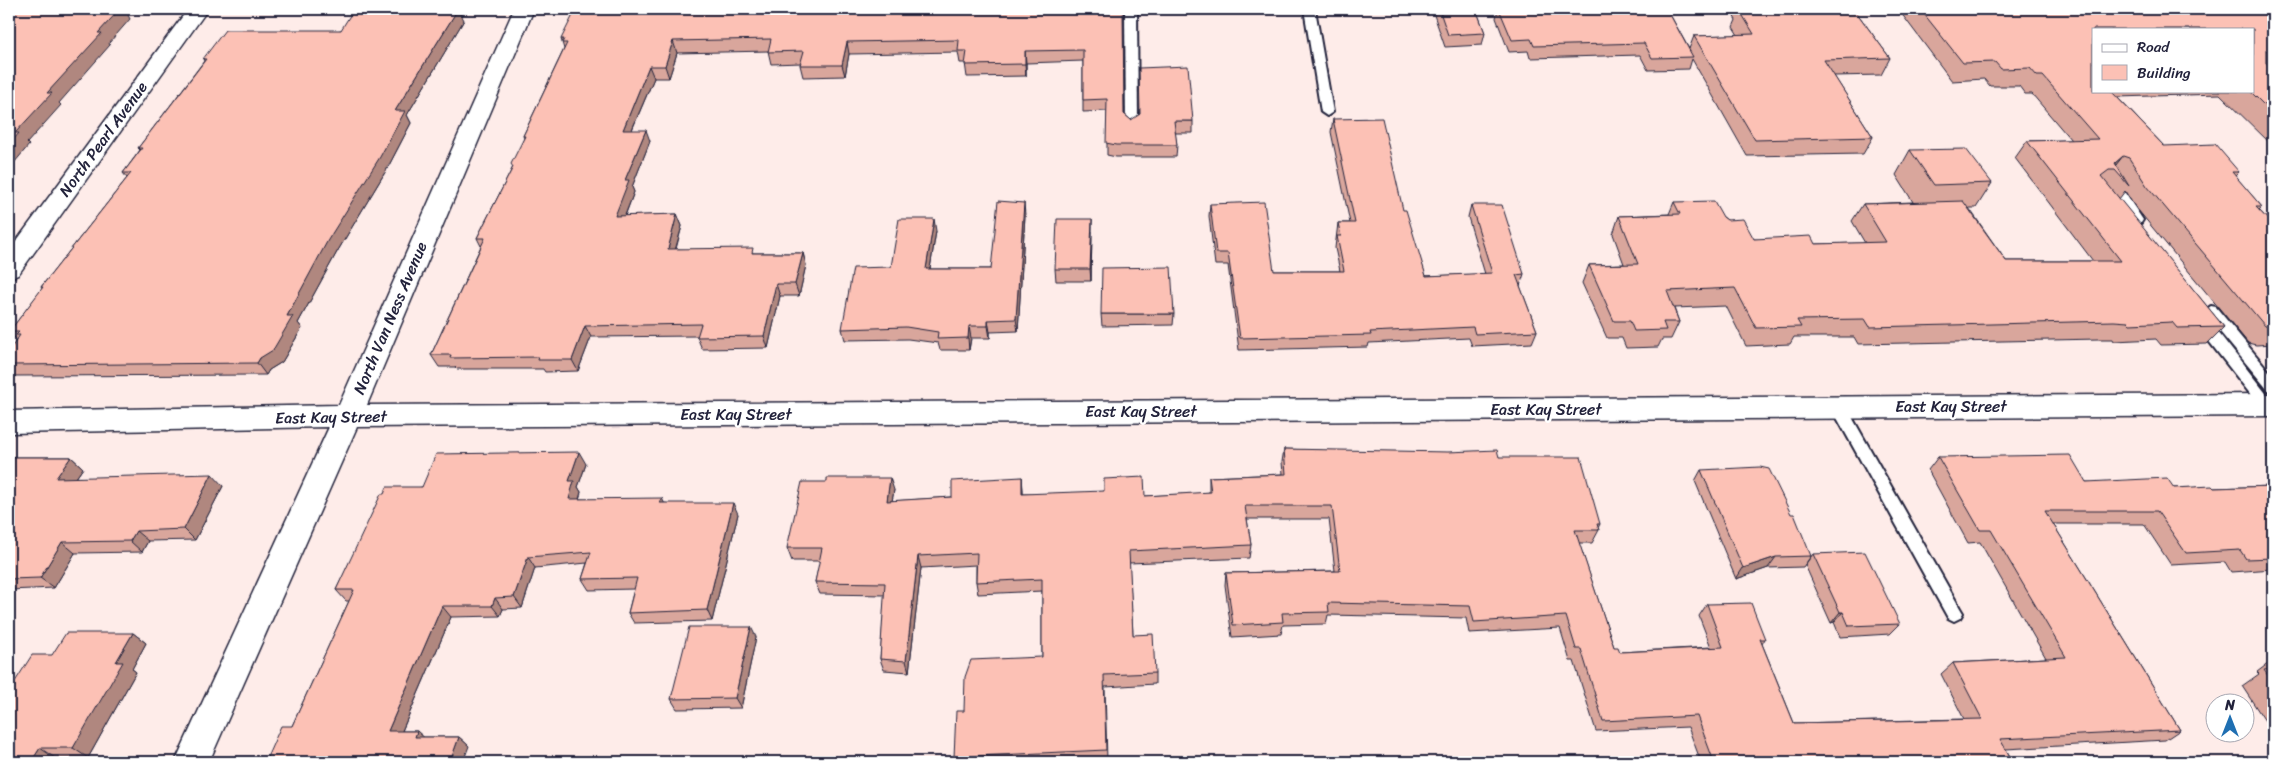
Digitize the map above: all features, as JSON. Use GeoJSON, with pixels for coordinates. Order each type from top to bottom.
{"type":"FeatureCollection","features":[{"type":"Feature","properties":{"kind":"street","name":"North Pearl Avenue"},"geometry":{"type":"LineString","coordinates":[[9,269],[198,9]]}},
{"type":"Feature","properties":{"kind":"street","name":"North Van Ness Avenue"},"geometry":{"type":"LineString","coordinates":[[192,762],[348,416],[524,9]]}},
{"type":"Feature","properties":{"kind":"street","name":"East Kay Street"},"geometry":{"type":"LineString","coordinates":[[9,422],[348,416],[1839,407],[2271,399]]}},
{"type":"Feature","properties":{"kind":"lane"},"geometry":{"type":"LineString","coordinates":[[1132,9],[1132,126]]}},
{"type":"Feature","properties":{"kind":"lane"},"geometry":{"type":"LineString","coordinates":[[1309,9],[1327,112]]}},
{"type":"Feature","properties":{"kind":"lane"},"geometry":{"type":"LineString","coordinates":[[2109,180],[2126,208],[2145,231]]}},
{"type":"Feature","properties":{"kind":"lane"},"geometry":{"type":"LineString","coordinates":[[2196,304],[2271,399]]}},
{"type":"Feature","properties":{"kind":"lane"},"geometry":{"type":"LineString","coordinates":[[1839,407],[1954,613]]}},
{"type":"Feature","properties":{"kind":"building"},"geometry":{"type":"Polygon","coordinates":[[[9,9],[120,9],[98,33],[102,33],[47,93],[52,93],[15,133],[19,133],[9,145],[9,9]]]}},
{"type":"Feature","properties":{"kind":"building"},"geometry":{"type":"Polygon","coordinates":[[[354,9],[458,9],[395,111],[405,111],[380,157],[328,240],[287,316],[293,316],[273,350],[260,358],[257,363],[9,365],[9,351],[20,335],[16,335],[19,332],[9,332],[43,287],[41,287],[131,173],[123,173],[142,148],[138,148],[206,59],[203,59],[225,30],[341,30],[354,9]]]}},
{"type":"Feature","properties":{"kind":"building"},"geometry":{"type":"Polygon","coordinates":[[[576,9],[1123,9],[1124,114],[1131,120],[1140,114],[1139,68],[1188,66],[1193,121],[1174,121],[1177,145],[1116,145],[1106,143],[1107,99],[1083,100],[1083,50],[1025,51],[1025,64],[965,65],[967,51],[958,51],[959,40],[847,42],[842,65],[800,65],[804,51],[768,52],[771,39],[673,41],[665,66],[649,66],[623,130],[646,130],[625,180],[629,180],[615,216],[677,214],[668,249],[753,248],[752,253],[803,253],[795,284],[776,284],[764,336],[697,337],[701,324],[585,326],[572,360],[538,360],[539,357],[450,358],[451,355],[431,355],[485,238],[477,238],[513,167],[511,164],[525,136],[523,136],[567,43],[562,43],[564,39],[561,39],[576,9]]]}},
{"type":"Feature","properties":{"kind":"building"},"geometry":{"type":"Polygon","coordinates":[[[1439,9],[1476,9],[1485,33],[1448,35],[1439,9]]]}},
{"type":"Feature","properties":{"kind":"building"},"geometry":{"type":"Polygon","coordinates":[[[1499,9],[1667,9],[1693,57],[1652,58],[1644,43],[1534,46],[1531,39],[1512,40],[1499,9]]]}},
{"type":"Feature","properties":{"kind":"building"},"geometry":{"type":"Polygon","coordinates":[[[1746,9],[1854,9],[1890,58],[1824,60],[1873,137],[1755,140],[1694,36],[1754,34],[1740,11],[1747,11],[1746,9]]]}},
{"type":"Feature","properties":{"kind":"building"},"geometry":{"type":"Polygon","coordinates":[[[1920,9],[2208,9],[2212,13],[2226,13],[2228,10],[2226,9],[2273,9],[2273,56],[2266,50],[2266,64],[2273,70],[2273,114],[2251,92],[2254,92],[2254,28],[2092,28],[2092,92],[2112,92],[2164,146],[2215,144],[2239,172],[2232,172],[2262,207],[2256,207],[2273,225],[2273,327],[2265,326],[2147,186],[2129,158],[2123,156],[2115,163],[2129,186],[2115,170],[2109,170],[2101,176],[2224,327],[2177,328],[2172,322],[2130,324],[2128,322],[2114,321],[1870,327],[1865,319],[1797,320],[1801,327],[1756,328],[1735,288],[1667,291],[1679,322],[1663,322],[1666,330],[1634,331],[1630,321],[1614,321],[1589,265],[1638,264],[1619,216],[1680,214],[1674,202],[1714,201],[1723,217],[1727,220],[1743,219],[1754,239],[1811,236],[1815,244],[1886,242],[1863,204],[1963,201],[2006,261],[2121,261],[2027,141],[2098,139],[2043,76],[2037,76],[2030,68],[2001,69],[1995,62],[1963,63],[1920,9]]]}},
{"type":"Feature","properties":{"kind":"building"},"geometry":{"type":"Polygon","coordinates":[[[1382,118],[1403,210],[1406,210],[1426,276],[1492,273],[1471,205],[1502,205],[1524,274],[1516,275],[1537,331],[1475,334],[1473,327],[1370,332],[1371,335],[1240,338],[1228,253],[1216,253],[1210,204],[1264,202],[1274,271],[1344,271],[1337,236],[1341,236],[1338,223],[1355,223],[1333,119],[1382,118]]]}},
{"type":"Feature","properties":{"kind":"building"},"geometry":{"type":"Polygon","coordinates":[[[1966,149],[1992,183],[1934,185],[1910,150],[1966,149]]]}},
{"type":"Feature","properties":{"kind":"building"},"geometry":{"type":"Polygon","coordinates":[[[998,201],[1024,203],[1016,319],[988,320],[988,326],[969,326],[968,338],[937,339],[938,332],[906,327],[842,329],[853,268],[891,267],[899,219],[934,219],[926,269],[991,269],[998,201]]]}},
{"type":"Feature","properties":{"kind":"building"},"geometry":{"type":"Polygon","coordinates":[[[1057,219],[1092,219],[1090,269],[1055,269],[1057,219]]]}},
{"type":"Feature","properties":{"kind":"building"},"geometry":{"type":"Polygon","coordinates":[[[1171,267],[1174,314],[1101,314],[1102,268],[1171,267]]]}},
{"type":"Feature","properties":{"kind":"building"},"geometry":{"type":"Polygon","coordinates":[[[1284,449],[1448,452],[1497,450],[1499,457],[1581,457],[1600,524],[1597,524],[1599,530],[1575,530],[1614,647],[1618,647],[1620,652],[1723,647],[1707,604],[1751,603],[1765,639],[1760,639],[1794,723],[1982,719],[1953,663],[2066,657],[1991,530],[1980,530],[1938,457],[2070,455],[2086,482],[2167,478],[2174,488],[2273,486],[2273,558],[2246,559],[2240,550],[2186,553],[2157,511],[2045,511],[2180,730],[2000,739],[2013,762],[1714,762],[1697,716],[1603,721],[1581,649],[1576,649],[1566,616],[1474,622],[1470,606],[1328,603],[1329,612],[1282,613],[1283,622],[1233,625],[1226,573],[1340,571],[1332,506],[1245,506],[1251,545],[1129,551],[1133,635],[1153,634],[1155,673],[1104,675],[1106,750],[954,757],[956,711],[964,711],[965,677],[971,660],[1042,657],[1042,579],[976,582],[977,553],[918,556],[906,661],[880,659],[885,583],[815,582],[822,548],[787,548],[802,482],[827,482],[827,478],[890,478],[887,501],[952,497],[952,481],[1022,477],[1022,494],[1104,491],[1104,479],[1144,477],[1145,496],[1211,492],[1209,477],[1286,474],[1284,449]]]}},
{"type":"Feature","properties":{"kind":"building"},"geometry":{"type":"Polygon","coordinates":[[[579,452],[569,481],[574,481],[569,499],[662,498],[660,503],[733,503],[707,610],[628,613],[637,578],[582,579],[591,552],[528,557],[514,597],[495,598],[492,606],[442,606],[388,731],[417,731],[415,737],[459,737],[450,762],[265,762],[281,726],[292,726],[354,590],[336,590],[381,494],[384,494],[387,487],[422,487],[436,454],[579,452]]]}},
{"type":"Feature","properties":{"kind":"building"},"geometry":{"type":"Polygon","coordinates":[[[9,457],[71,457],[56,478],[212,474],[184,529],[136,531],[130,541],[62,542],[40,578],[9,579],[9,457]]]}},
{"type":"Feature","properties":{"kind":"building"},"geometry":{"type":"Polygon","coordinates":[[[1760,467],[1769,469],[1791,514],[1794,514],[1811,556],[1776,557],[1743,568],[1701,470],[1760,467]]]}},
{"type":"Feature","properties":{"kind":"building"},"geometry":{"type":"Polygon","coordinates":[[[1865,552],[1900,624],[1849,626],[1843,612],[1840,612],[1813,554],[1865,552]]]}},
{"type":"Feature","properties":{"kind":"building"},"geometry":{"type":"Polygon","coordinates":[[[689,627],[751,627],[735,698],[671,699],[689,627]]]}},
{"type":"Feature","properties":{"kind":"building"},"geometry":{"type":"Polygon","coordinates":[[[66,633],[133,633],[116,662],[123,662],[73,748],[40,748],[31,762],[9,762],[9,691],[32,655],[52,655],[66,633]]]}},
{"type":"Feature","properties":{"kind":"building"},"geometry":{"type":"Polygon","coordinates":[[[2273,669],[2273,683],[2264,670],[2273,669]]]}}]}
